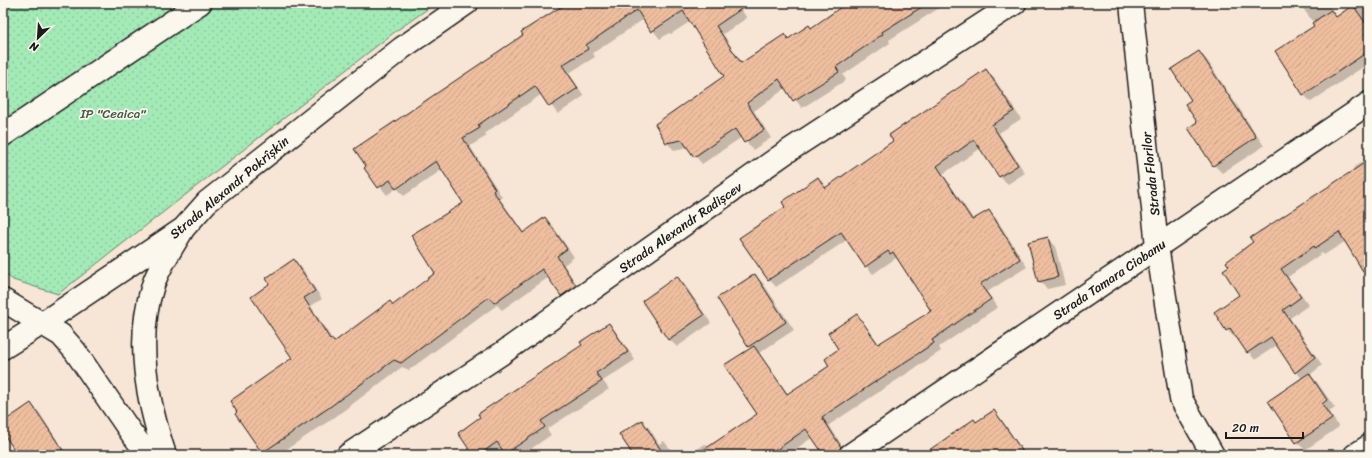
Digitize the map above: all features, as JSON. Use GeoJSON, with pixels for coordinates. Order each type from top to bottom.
{"type":"FeatureCollection","features":[{"type":"Feature","properties":{"kind":"street"},"geometry":{"type":"LineString","coordinates":[[3,135],[200,3]]}},
{"type":"Feature","properties":{"kind":"street","name":"Strada Alexandr Pokrîșkin"},"geometry":{"type":"LineString","coordinates":[[3,348],[43,323],[183,228],[207,202],[402,48],[467,3]]}},
{"type":"Feature","properties":{"kind":"street","name":"Strada Alexandr Radișcev"},"geometry":{"type":"LineString","coordinates":[[348,455],[501,354],[785,153],[1015,3]]}},
{"type":"Feature","properties":{"kind":"street","name":"Strada Florilor"},"geometry":{"type":"LineString","coordinates":[[1131,3],[1157,246],[1180,400],[1213,455]]}},
{"type":"Feature","properties":{"kind":"street","name":"Strada Tamara Ciobanu"},"geometry":{"type":"LineString","coordinates":[[850,455],[1369,103]]}},
{"type":"Feature","properties":{"kind":"street"},"geometry":{"type":"LineString","coordinates":[[165,455],[157,432],[144,368],[145,313],[153,283],[183,228]]}},
{"type":"Feature","properties":{"kind":"street"},"geometry":{"type":"LineString","coordinates":[[3,300],[61,335],[75,351],[132,434],[149,455]]}},
{"type":"Feature","properties":{"kind":"street"},"geometry":{"type":"LineString","coordinates":[[1355,455],[1369,446]]}},
{"type":"Feature","properties":{"kind":"green space","name":"IP \"Ceaica\""},"geometry":{"type":"Polygon","coordinates":[[[3,3],[436,3],[396,31],[58,294],[13,280],[3,272],[3,3]]]}},
{"type":"Feature","properties":{"kind":"building"},"geometry":{"type":"Polygon","coordinates":[[[567,3],[750,3],[716,26],[741,63],[785,34],[788,39],[809,25],[811,28],[847,3],[928,3],[882,32],[883,34],[836,67],[839,72],[793,101],[779,79],[747,103],[764,130],[744,143],[735,129],[694,157],[682,140],[666,143],[655,124],[724,76],[683,11],[651,32],[637,10],[586,45],[588,49],[562,65],[578,88],[549,107],[535,86],[478,125],[480,128],[463,138],[495,189],[493,191],[523,233],[545,217],[567,249],[557,256],[576,286],[561,296],[542,269],[494,303],[489,297],[401,363],[394,360],[327,409],[262,453],[235,414],[237,412],[230,401],[292,358],[251,297],[269,284],[266,278],[294,259],[315,291],[304,298],[330,339],[331,338],[334,342],[390,301],[393,305],[435,273],[411,235],[463,203],[436,161],[396,189],[390,180],[378,188],[364,168],[366,166],[354,149],[523,35],[521,32],[567,3]]]}},
{"type":"Feature","properties":{"kind":"building"},"geometry":{"type":"Polygon","coordinates":[[[1353,5],[1369,28],[1369,51],[1303,95],[1275,51],[1314,26],[1312,23],[1331,10],[1336,17],[1353,5]]]}},
{"type":"Feature","properties":{"kind":"building"},"geometry":{"type":"Polygon","coordinates":[[[1199,51],[1256,137],[1213,166],[1188,128],[1197,122],[1185,104],[1191,100],[1171,69],[1199,51]]]}},
{"type":"Feature","properties":{"kind":"building"},"geometry":{"type":"Polygon","coordinates":[[[986,69],[1014,111],[992,125],[1018,165],[999,177],[974,140],[937,166],[972,220],[989,210],[1020,259],[980,284],[991,299],[932,340],[934,343],[822,417],[841,447],[838,455],[824,455],[806,429],[769,455],[696,455],[757,414],[724,365],[754,346],[787,394],[829,366],[825,359],[838,349],[828,333],[857,314],[878,344],[931,311],[893,252],[890,254],[888,251],[865,267],[841,232],[768,280],[739,238],[785,207],[782,202],[818,177],[825,188],[893,141],[889,135],[986,69]]]}},
{"type":"Feature","properties":{"kind":"building"},"geometry":{"type":"Polygon","coordinates":[[[1369,160],[1369,281],[1339,232],[1315,248],[1314,246],[1281,269],[1301,297],[1283,310],[1315,357],[1295,373],[1271,337],[1247,353],[1230,328],[1226,331],[1214,312],[1239,295],[1223,270],[1229,266],[1226,262],[1253,242],[1250,238],[1369,160]]]}},
{"type":"Feature","properties":{"kind":"building"},"geometry":{"type":"Polygon","coordinates":[[[1048,237],[1058,277],[1038,282],[1028,242],[1048,237]]]}},
{"type":"Feature","properties":{"kind":"building"},"geometry":{"type":"Polygon","coordinates":[[[755,274],[786,322],[748,347],[717,298],[755,274]]]}},
{"type":"Feature","properties":{"kind":"building"},"geometry":{"type":"Polygon","coordinates":[[[677,276],[704,315],[668,340],[642,301],[677,276]]]}},
{"type":"Feature","properties":{"kind":"building"},"geometry":{"type":"Polygon","coordinates":[[[609,323],[628,352],[596,373],[602,381],[541,421],[545,427],[505,454],[497,442],[479,455],[473,455],[458,433],[480,417],[478,414],[582,345],[580,342],[609,323]]]}},
{"type":"Feature","properties":{"kind":"building"},"geometry":{"type":"Polygon","coordinates":[[[1309,373],[1327,400],[1322,404],[1332,419],[1296,443],[1268,401],[1309,373]]]}},
{"type":"Feature","properties":{"kind":"building"},"geometry":{"type":"Polygon","coordinates":[[[31,403],[66,455],[18,455],[3,433],[3,422],[31,403]]]}},
{"type":"Feature","properties":{"kind":"building"},"geometry":{"type":"Polygon","coordinates":[[[994,410],[1025,455],[922,455],[974,419],[976,422],[994,410]]]}},
{"type":"Feature","properties":{"kind":"building"},"geometry":{"type":"Polygon","coordinates":[[[642,420],[664,455],[633,455],[619,434],[642,420]]]}}]}
